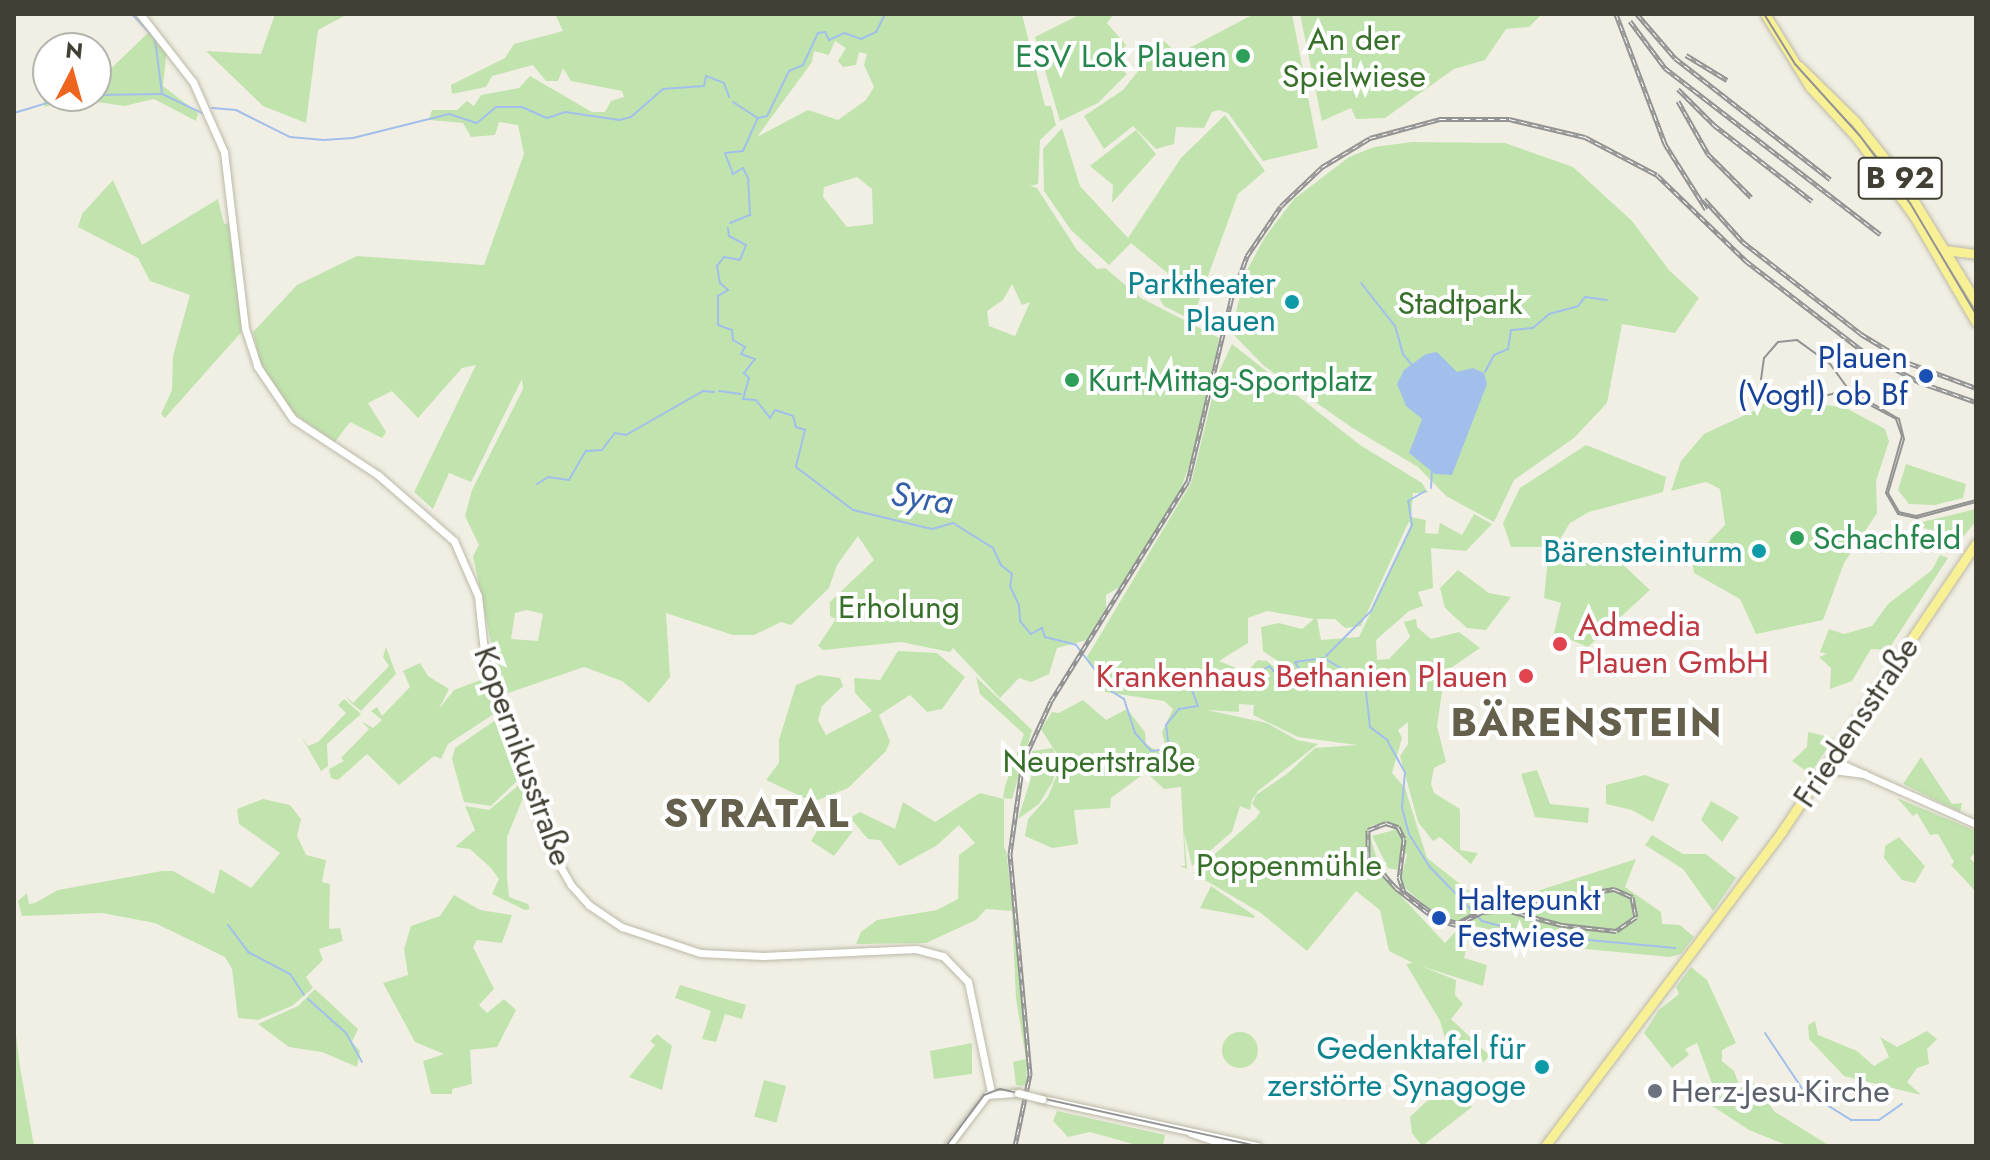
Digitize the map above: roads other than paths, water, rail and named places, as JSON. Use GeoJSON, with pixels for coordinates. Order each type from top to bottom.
{"type":"FeatureCollection","features":[{"type":"Feature","properties":{"kind":"main road","name":"B 92"},"geometry":{"type":"LineString","coordinates":[[1765,14],[1794,61],[1865,132],[1960,273],[1976,302]]}},
{"type":"Feature","properties":{"kind":"main road","name":"B 92"},"geometry":{"type":"LineString","coordinates":[[1944,252],[1976,322]]}},
{"type":"Feature","properties":{"kind":"main road"},"geometry":{"type":"LineString","coordinates":[[1944,252],[1975,258]]}},
{"type":"Feature","properties":{"kind":"main road"},"geometry":{"type":"LineString","coordinates":[[1960,273],[1975,258]]}},
{"type":"Feature","properties":{"kind":"main road","name":"Friedensstraße"},"geometry":{"type":"LineString","coordinates":[[1545,1146],[1732,899],[1976,543]]}},
{"type":"Feature","properties":{"kind":"street","name":"Kopernikusstraße"},"geometry":{"type":"LineString","coordinates":[[140,14],[185,70],[219,136],[233,192],[240,276],[252,356],[282,408],[408,498],[454,541],[473,578],[482,654],[557,865],[589,905],[645,937],[700,953],[763,956],[904,949],[934,952],[964,975],[991,1092]]}},
{"type":"Feature","properties":{"kind":"street"},"geometry":{"type":"LineString","coordinates":[[1830,759],[1976,824]]}},
{"type":"Feature","properties":{"kind":"street"},"geometry":{"type":"LineString","coordinates":[[1824,769],[1869,774]]}},
{"type":"Feature","properties":{"kind":"street"},"geometry":{"type":"LineString","coordinates":[[948,1146],[991,1092],[1014,1092],[1189,1132],[1230,1146]]}},
{"type":"Feature","properties":{"kind":"street"},"geometry":{"type":"LineString","coordinates":[[1189,1132],[1210,1132],[1258,1146]]}},
{"type":"Feature","properties":{"kind":"water"},"geometry":{"type":"Polygon","coordinates":[[[1437,352],[1457,372],[1473,368],[1484,373],[1487,384],[1452,475],[1435,474],[1409,453],[1422,419],[1406,406],[1397,384],[1404,370],[1426,354],[1437,352]]]}},
{"type":"Feature","properties":{"kind":"waterway"},"geometry":{"type":"LineString","coordinates":[[132,14],[155,39],[162,94],[202,113]]}},
{"type":"Feature","properties":{"kind":"waterway","name":"Syra"},"geometry":{"type":"LineString","coordinates":[[730,223],[750,215],[748,178],[743,168],[733,174],[725,153],[743,151],[758,118],[767,116],[789,71],[803,65],[818,33],[825,32],[829,40],[844,33],[861,39],[876,32],[885,14]]}},
{"type":"Feature","properties":{"kind":"waterway"},"geometry":{"type":"LineString","coordinates":[[212,108],[236,110],[290,137],[324,140],[353,138],[449,114],[477,123],[496,107],[522,107],[547,118],[565,112],[619,120],[631,117],[663,89],[704,86],[706,76],[724,83],[729,97]]}},
{"type":"Feature","properties":{"kind":"waterway"},"geometry":{"type":"LineString","coordinates":[[112,95],[162,94]]}},
{"type":"Feature","properties":{"kind":"waterway"},"geometry":{"type":"LineString","coordinates":[[733,102],[758,118]]}},
{"type":"Feature","properties":{"kind":"waterway"},"geometry":{"type":"LineString","coordinates":[[14,113],[32,108]]}},
{"type":"Feature","properties":{"kind":"waterway","name":"Syra"},"geometry":{"type":"LineString","coordinates":[[728,228],[729,236],[746,245],[740,260],[724,257],[717,266],[720,283],[728,290],[718,296],[718,325],[732,330],[733,340],[745,347],[741,354],[755,359],[744,373],[749,378],[743,399],[756,400],[770,418],[775,410],[793,416],[796,427],[805,430],[796,467],[853,510],[932,529],[953,523],[993,548],[1001,565],[1012,574],[1010,586],[1019,605],[1020,621],[1031,634],[1042,628],[1045,637],[1076,645],[1111,691],[1124,699],[1135,733],[1151,751],[1169,749],[1166,725],[1179,709],[1198,706],[1192,690],[1202,683],[1232,673],[1241,685],[1269,666],[1289,688],[1307,682],[1295,662],[1324,658],[1365,683],[1370,727],[1387,740],[1405,772],[1402,808],[1409,834],[1430,867],[1482,921],[1534,935],[1675,948]]}},
{"type":"Feature","properties":{"kind":"waterway"},"geometry":{"type":"LineString","coordinates":[[1361,283],[1395,326],[1403,354],[1412,365]]}},
{"type":"Feature","properties":{"kind":"waterway"},"geometry":{"type":"LineString","coordinates":[[1485,372],[1494,355],[1508,349],[1511,330],[1533,328],[1549,314],[1578,306],[1585,297],[1607,300]]}},
{"type":"Feature","properties":{"kind":"waterway"},"geometry":{"type":"LineString","coordinates":[[537,484],[548,477],[569,480],[586,451],[602,450],[615,433],[626,435],[703,391],[714,392]]}},
{"type":"Feature","properties":{"kind":"waterway"},"geometry":{"type":"LineString","coordinates":[[719,391],[741,394]]}},
{"type":"Feature","properties":{"kind":"waterway"},"geometry":{"type":"LineString","coordinates":[[1431,488],[1432,470]]}},
{"type":"Feature","properties":{"kind":"waterway"},"geometry":{"type":"LineString","coordinates":[[1326,656],[1371,611],[1412,525],[1408,501],[1425,491]]}},
{"type":"Feature","properties":{"kind":"waterway"},"geometry":{"type":"LineString","coordinates":[[228,925],[248,952],[290,974],[304,995]]}},
{"type":"Feature","properties":{"kind":"waterway"},"geometry":{"type":"LineString","coordinates":[[308,999],[346,1033],[362,1062]]}},
{"type":"Feature","properties":{"kind":"waterway","name":"Syra"},"geometry":{"type":"LineString","coordinates":[[1765,1033],[1803,1090],[1851,1120],[1879,1120],[1902,1104]]}},
{"type":"Feature","properties":{"kind":"tram line"},"geometry":{"type":"LineString","coordinates":[[1764,14],[1795,64],[1860,136],[1910,203],[1976,314]]}},
{"type":"Feature","properties":{"kind":"tram line"},"geometry":{"type":"LineString","coordinates":[[1976,500],[1916,516],[1899,512],[1888,493],[1904,439],[1899,419],[1849,390],[1830,364],[1797,340],[1778,342],[1764,358],[1761,379],[1774,393],[1812,399],[1844,391],[1896,419],[1902,436],[1886,493],[1898,514],[1917,518],[1976,502]]}},
{"type":"Feature","properties":{"kind":"tram line"},"geometry":{"type":"LineString","coordinates":[[946,1146],[984,1095],[1000,1089],[1258,1146]]}},
{"type":"Feature","properties":{"kind":"railway"},"geometry":{"type":"LineString","coordinates":[[1616,14],[1665,144],[1706,209]]}},
{"type":"Feature","properties":{"kind":"railway"},"geometry":{"type":"LineString","coordinates":[[1637,14],[1675,58],[1830,179]]}},
{"type":"Feature","properties":{"kind":"railway"},"geometry":{"type":"LineString","coordinates":[[1630,21],[1665,68],[1880,234]]}},
{"type":"Feature","properties":{"kind":"railway"},"geometry":{"type":"LineString","coordinates":[[1686,55],[1727,80]]}},
{"type":"Feature","properties":{"kind":"railway"},"geometry":{"type":"LineString","coordinates":[[1678,89],[1714,125],[1812,201]]}},
{"type":"Feature","properties":{"kind":"railway"},"geometry":{"type":"LineString","coordinates":[[1678,101],[1708,154],[1751,197]]}},
{"type":"Feature","properties":{"kind":"railway"},"geometry":{"type":"LineString","coordinates":[[1015,1146],[1030,1074],[1010,854],[1023,762],[1051,701],[1188,481],[1231,300],[1247,256],[1281,206],[1322,167],[1370,138],[1440,119],[1509,119],[1585,137],[1657,175],[1746,261],[1864,352],[1919,382],[1976,402]]}},
{"type":"Feature","properties":{"kind":"railway"},"geometry":{"type":"LineString","coordinates":[[1704,199],[1743,242],[1861,334],[1909,363],[1976,388]]}},
{"type":"Feature","properties":{"kind":"railway"},"geometry":{"type":"LineString","coordinates":[[1386,823],[1398,827],[1404,839],[1399,877],[1404,892],[1439,918],[1458,923],[1482,910],[1614,889],[1632,897],[1636,917],[1616,931],[1562,925],[1506,910],[1482,912],[1457,925],[1437,920],[1396,888],[1368,857],[1368,830],[1386,823]]}},
{"type":"Feature","properties":{"kind":"place","name":"ESV Lok Plauen"},"geometry":{"type":"Point","coordinates":[1243,56]}},
{"type":"Feature","properties":{"kind":"place","name":"Parktheater Plauen"},"geometry":{"type":"Point","coordinates":[1292,302]}},
{"type":"Feature","properties":{"kind":"place","name":"Plauen (Vogtl) ob Bf"},"geometry":{"type":"Point","coordinates":[1926,376]}},
{"type":"Feature","properties":{"kind":"place","name":"Kurt-Mittag-Sportplatz"},"geometry":{"type":"Point","coordinates":[1072,380]}},
{"type":"Feature","properties":{"kind":"place","name":"Schachfeld"},"geometry":{"type":"Point","coordinates":[1797,538]}},
{"type":"Feature","properties":{"kind":"place","name":"Bärensteinturm"},"geometry":{"type":"Point","coordinates":[1759,551]}},
{"type":"Feature","properties":{"kind":"place","name":"Admedia Plauen GmbH"},"geometry":{"type":"Point","coordinates":[1560,644]}},
{"type":"Feature","properties":{"kind":"place","name":"Krankenhaus Bethanien Plauen"},"geometry":{"type":"Point","coordinates":[1526,676]}},
{"type":"Feature","properties":{"kind":"place","name":"Haltepunkt Festwiese"},"geometry":{"type":"Point","coordinates":[1439,918]}},
{"type":"Feature","properties":{"kind":"place","name":"Gedenktafel für zerstörte Synagoge"},"geometry":{"type":"Point","coordinates":[1542,1067]}},
{"type":"Feature","properties":{"kind":"place","name":"Herz-Jesu-Kirche"},"geometry":{"type":"Point","coordinates":[1655,1091]}},
{"type":"Feature","properties":{"kind":"district","name":"BÄRENSTEIN"},"geometry":{"type":"Point","coordinates":[1587,722]}},
{"type":"Feature","properties":{"kind":"district","name":"SYRATAL"},"geometry":{"type":"Point","coordinates":[757,813]}},
{"type":"Feature","properties":{"kind":"park label","name":"An der Spielwiese"},"geometry":{"type":"Point","coordinates":[1354,58]}},
{"type":"Feature","properties":{"kind":"park label","name":"Stadtpark"},"geometry":{"type":"Point","coordinates":[1460,303]}},
{"type":"Feature","properties":{"kind":"park label","name":"Erholung"},"geometry":{"type":"Point","coordinates":[899,607]}},
{"type":"Feature","properties":{"kind":"park label","name":"Neupertstraße"},"geometry":{"type":"Point","coordinates":[1099,761]}},
{"type":"Feature","properties":{"kind":"park label","name":"Poppenmühle"},"geometry":{"type":"Point","coordinates":[1289,865]}}]}
